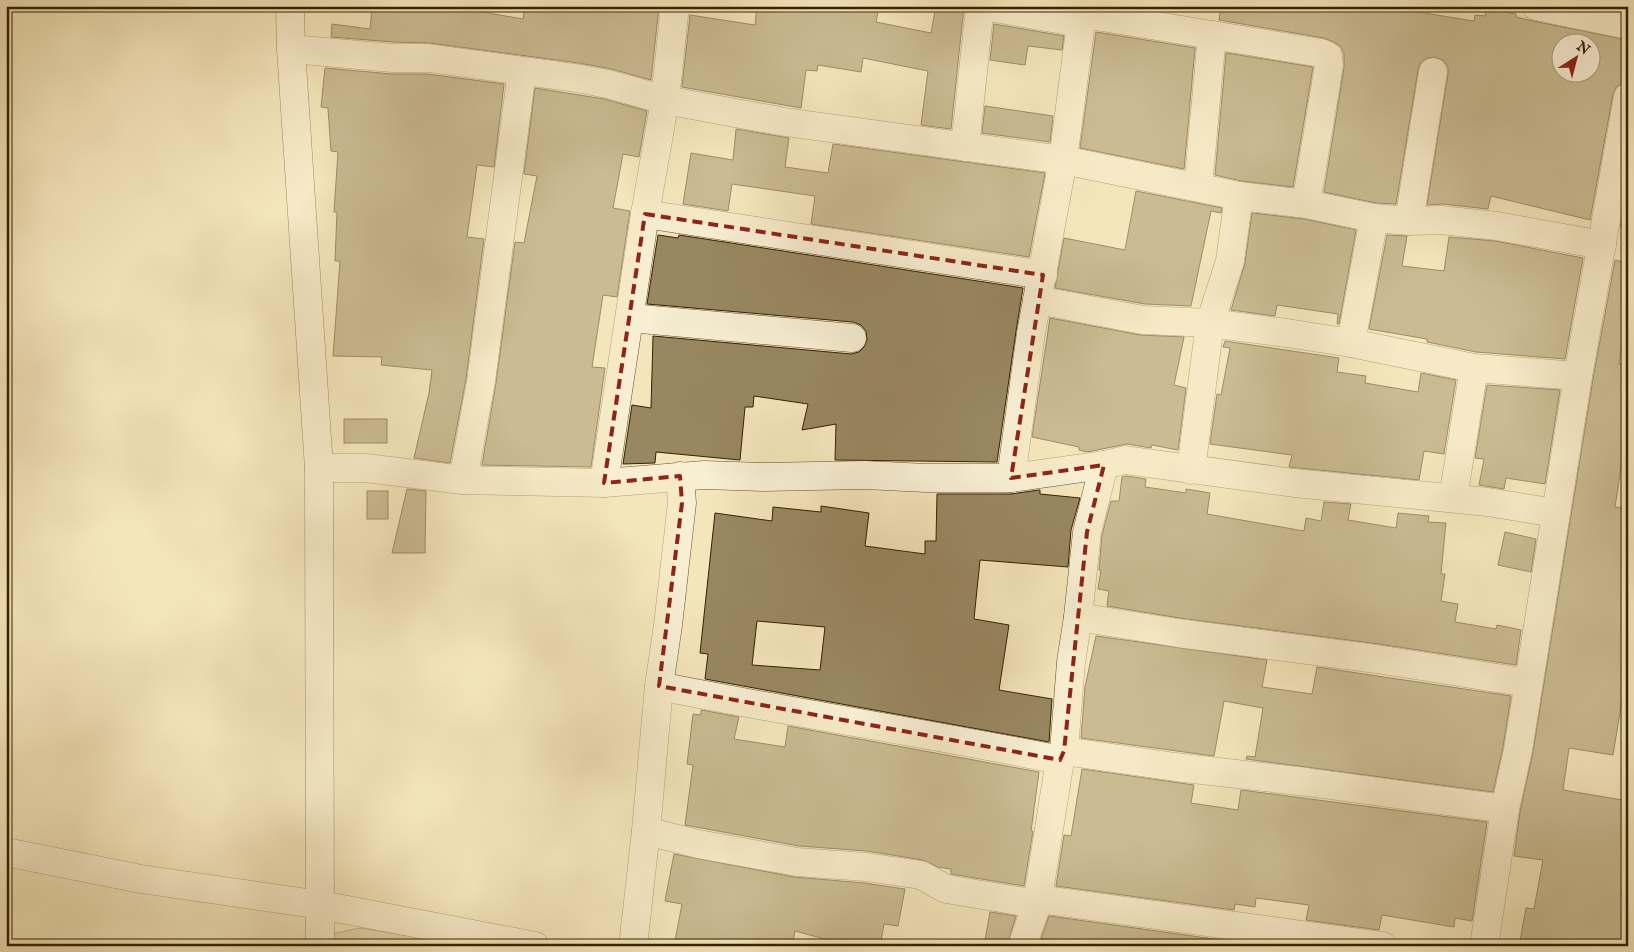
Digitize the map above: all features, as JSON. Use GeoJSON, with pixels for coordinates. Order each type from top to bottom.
{"type":"FeatureCollection","features":[{"type":"Feature","properties":{"kind":"street"},"geometry":{"type":"LineString","coordinates":[[290,6],[291,49],[319,468],[320,946]]}},
{"type":"Feature","properties":{"kind":"street"},"geometry":{"type":"LineString","coordinates":[[604,483],[645,214],[665,100],[675,6]]}},
{"type":"Feature","properties":{"kind":"street"},"geometry":{"type":"LineString","coordinates":[[966,147],[982,6],[1084,14],[1321,53],[1328,56],[1329,65],[1306,204]]}},
{"type":"Feature","properties":{"kind":"street"},"geometry":{"type":"LineString","coordinates":[[1536,6],[1628,25]]}},
{"type":"Feature","properties":{"kind":"street"},"geometry":{"type":"LineString","coordinates":[[1011,478],[1030,342],[1063,160],[1084,14]]}},
{"type":"Feature","properties":{"kind":"street"},"geometry":{"type":"LineString","coordinates":[[1198,187],[1212,35]]}},
{"type":"Feature","properties":{"kind":"street"},"geometry":{"type":"LineString","coordinates":[[291,49],[393,58],[428,58],[522,71],[608,84],[665,100],[785,122],[1063,160],[1239,196],[1306,204],[1374,218],[1409,221],[1441,220],[1498,226],[1602,245]]}},
{"type":"Feature","properties":{"kind":"street"},"geometry":{"type":"LineString","coordinates":[[463,480],[480,382],[522,71]]}},
{"type":"Feature","properties":{"kind":"street"},"geometry":{"type":"LineString","coordinates":[[1409,221],[1433,72]]}},
{"type":"Feature","properties":{"kind":"street"},"geometry":{"type":"LineString","coordinates":[[1484,946],[1505,809],[1518,750],[1578,376],[1628,97]]}},
{"type":"Feature","properties":{"kind":"street"},"geometry":{"type":"LineString","coordinates":[[1191,470],[1210,323],[1230,261],[1239,196]]}},
{"type":"Feature","properties":{"kind":"street"},"geometry":{"type":"LineString","coordinates":[[645,214],[1040,288],[1143,320],[1210,323],[1351,343],[1474,368],[1578,376]]}},
{"type":"Feature","properties":{"kind":"street"},"geometry":{"type":"LineString","coordinates":[[1351,343],[1374,218]]}},
{"type":"Feature","properties":{"kind":"street"},"geometry":{"type":"LineString","coordinates":[[630,318],[852,338]]}},
{"type":"Feature","properties":{"kind":"street"},"geometry":{"type":"LineString","coordinates":[[1453,498],[1474,368]]}},
{"type":"Feature","properties":{"kind":"street"},"geometry":{"type":"LineString","coordinates":[[319,468],[366,468],[463,480],[604,483],[704,475],[764,477],[865,475],[926,478],[1011,478],[1104,465],[1125,460],[1381,493],[1453,498],[1555,513]]}},
{"type":"Feature","properties":{"kind":"street"},"geometry":{"type":"LineString","coordinates":[[1022,946],[1038,901],[1062,756],[1087,532],[1104,465]]}},
{"type":"Feature","properties":{"kind":"street"},"geometry":{"type":"LineString","coordinates":[[633,946],[659,686],[682,503],[680,476]]}},
{"type":"Feature","properties":{"kind":"street"},"geometry":{"type":"LineString","coordinates":[[1078,617],[1178,633],[1377,659],[1528,683]]}},
{"type":"Feature","properties":{"kind":"street"},"geometry":{"type":"LineString","coordinates":[[659,686],[764,707],[996,747],[1062,756],[1307,782],[1505,809]]}},
{"type":"Feature","properties":{"kind":"street"},"geometry":{"type":"LineString","coordinates":[[646,831],[698,844],[797,862],[866,867],[921,875],[946,889],[1383,946]]}},
{"type":"Feature","properties":{"kind":"street"},"geometry":{"type":"LineString","coordinates":[[6,852],[141,878],[321,905],[498,943],[535,946]]}},
{"type":"Feature","properties":{"kind":"highlighted area"},"geometry":{"type":"Polygon","coordinates":[[[645,214],[1043,275],[1011,478],[1104,465],[1087,532],[1064,751],[1060,760],[659,686],[682,503],[680,476],[604,483],[645,214]]]}},
{"type":"Feature","properties":{"kind":"shaded area"},"geometry":{"type":"Polygon","coordinates":[[[360,928],[472,946],[331,946],[332,934],[360,928]]]}},
{"type":"Feature","properties":{"kind":"building"},"geometry":{"type":"Polygon","coordinates":[[[372,6],[417,6],[444,10],[444,6],[447,6],[523,19],[525,6],[659,6],[651,80],[612,69],[579,63],[430,43],[331,37],[332,24],[370,29],[372,6]]]}},
{"type":"Feature","properties":{"kind":"building"},"geometry":{"type":"Polygon","coordinates":[[[757,6],[879,6],[876,22],[931,33],[936,6],[964,6],[951,129],[921,125],[928,71],[863,58],[861,72],[818,65],[817,71],[806,70],[801,108],[682,87],[690,15],[755,25],[757,6]]]}},
{"type":"Feature","properties":{"kind":"building"},"geometry":{"type":"Polygon","coordinates":[[[1221,6],[1393,6],[1393,8],[1474,21],[1475,15],[1485,16],[1486,9],[1516,14],[1516,17],[1588,32],[1552,32],[1552,82],[1602,82],[1602,35],[1628,40],[1628,67],[1625,82],[1616,87],[1613,94],[1590,220],[1491,196],[1488,209],[1443,204],[1427,205],[1448,74],[1448,67],[1443,60],[1435,57],[1427,58],[1421,62],[1418,70],[1396,204],[1376,203],[1324,192],[1344,68],[1344,54],[1341,47],[1324,38],[1219,20],[1221,6]]]}},
{"type":"Feature","properties":{"kind":"building"},"geometry":{"type":"Polygon","coordinates":[[[994,24],[1064,36],[1062,50],[1028,46],[1025,65],[990,60],[994,24]]]}},
{"type":"Feature","properties":{"kind":"building"},"geometry":{"type":"Polygon","coordinates":[[[1096,32],[1195,48],[1184,169],[1080,148],[1096,32]]]}},
{"type":"Feature","properties":{"kind":"building"},"geometry":{"type":"Polygon","coordinates":[[[1226,53],[1313,67],[1293,187],[1242,181],[1215,175],[1226,53]]]}},
{"type":"Feature","properties":{"kind":"building"},"geometry":{"type":"Polygon","coordinates":[[[325,68],[392,74],[427,74],[504,84],[494,167],[477,165],[467,237],[484,239],[466,379],[450,463],[414,458],[429,393],[432,370],[381,365],[382,357],[333,356],[340,261],[335,261],[337,212],[334,212],[338,152],[331,151],[328,108],[321,107],[325,68]]]}},
{"type":"Feature","properties":{"kind":"building"},"geometry":{"type":"Polygon","coordinates":[[[535,88],[604,99],[647,111],[639,157],[623,154],[613,208],[630,211],[617,297],[603,295],[592,367],[605,368],[591,467],[482,465],[496,383],[515,242],[524,243],[537,176],[524,174],[535,88]]]}},
{"type":"Feature","properties":{"kind":"building"},"geometry":{"type":"Polygon","coordinates":[[[985,106],[1053,116],[1050,142],[982,133],[985,106]]]}},
{"type":"Feature","properties":{"kind":"building"},"geometry":{"type":"Polygon","coordinates":[[[736,129],[789,138],[785,167],[828,173],[833,144],[1045,173],[1029,257],[811,224],[815,196],[732,184],[728,211],[683,204],[691,153],[733,160],[736,129]]]}},
{"type":"Feature","properties":{"kind":"building"},"geometry":{"type":"Polygon","coordinates":[[[1628,187],[1628,229],[1621,227],[1628,187]]]}},
{"type":"Feature","properties":{"kind":"building"},"geometry":{"type":"Polygon","coordinates":[[[1136,191],[1222,208],[1221,213],[1211,211],[1191,306],[1145,304],[1055,288],[1064,238],[1125,250],[1136,191]]]}},
{"type":"Feature","properties":{"kind":"building"},"geometry":{"type":"Polygon","coordinates":[[[1252,213],[1304,219],[1356,230],[1339,324],[1337,324],[1338,314],[1277,305],[1275,316],[1231,310],[1245,263],[1252,213]]]}},
{"type":"Feature","properties":{"kind":"building"},"geometry":{"type":"Polygon","coordinates":[[[658,235],[678,238],[679,235],[1023,288],[997,462],[835,460],[836,424],[802,430],[808,404],[754,396],[753,407],[745,407],[740,460],[656,452],[655,463],[623,464],[632,405],[651,408],[653,336],[851,354],[859,352],[867,340],[866,331],[861,325],[853,322],[647,304],[658,235]]]}},
{"type":"Feature","properties":{"kind":"building"},"geometry":{"type":"Polygon","coordinates":[[[1387,235],[1407,236],[1402,266],[1444,271],[1449,237],[1495,241],[1583,258],[1565,359],[1476,352],[1427,342],[1427,339],[1369,329],[1387,235]]]}},
{"type":"Feature","properties":{"kind":"building"},"geometry":{"type":"Polygon","coordinates":[[[1615,260],[1628,263],[1628,310],[1619,364],[1628,365],[1628,449],[1624,448],[1615,507],[1628,509],[1628,664],[1613,755],[1569,748],[1563,790],[1628,801],[1628,858],[1621,896],[1628,897],[1628,946],[1519,946],[1526,908],[1534,909],[1543,860],[1514,856],[1520,812],[1533,752],[1593,379],[1615,260]]]}},
{"type":"Feature","properties":{"kind":"building"},"geometry":{"type":"Polygon","coordinates":[[[1050,318],[1140,335],[1184,337],[1174,385],[1186,388],[1178,450],[1152,445],[1151,448],[1127,444],[1087,452],[1079,450],[1079,447],[1032,437],[1050,318]]]}},
{"type":"Feature","properties":{"kind":"building"},"geometry":{"type":"Polygon","coordinates":[[[1225,341],[1339,358],[1337,372],[1366,376],[1365,383],[1418,392],[1421,373],[1456,380],[1444,454],[1424,451],[1419,480],[1289,467],[1292,455],[1210,444],[1217,394],[1221,395],[1230,348],[1223,347],[1225,341]]]}},
{"type":"Feature","properties":{"kind":"building"},"geometry":{"type":"Polygon","coordinates":[[[1487,385],[1560,390],[1545,484],[1506,478],[1504,489],[1479,485],[1484,459],[1475,458],[1487,385]]]}},
{"type":"Feature","properties":{"kind":"building"},"geometry":{"type":"Polygon","coordinates":[[[344,419],[387,419],[387,443],[344,443],[344,419]]]}},
{"type":"Feature","properties":{"kind":"building"},"geometry":{"type":"Polygon","coordinates":[[[1122,477],[1146,479],[1145,487],[1186,493],[1186,489],[1210,493],[1207,514],[1304,531],[1306,518],[1321,521],[1324,502],[1351,504],[1348,520],[1396,528],[1398,513],[1429,516],[1428,522],[1446,523],[1441,574],[1445,574],[1441,601],[1458,604],[1455,622],[1496,629],[1497,625],[1521,630],[1516,665],[1107,606],[1109,591],[1098,589],[1101,570],[1099,570],[1102,535],[1111,501],[1119,501],[1122,477]]]}},
{"type":"Feature","properties":{"kind":"building"},"geometry":{"type":"Polygon","coordinates":[[[407,489],[426,491],[425,553],[392,553],[407,489]]]}},
{"type":"Feature","properties":{"kind":"building"},"geometry":{"type":"Polygon","coordinates":[[[1040,490],[1040,494],[1080,498],[1071,530],[1068,567],[980,560],[974,619],[1009,625],[999,690],[1052,699],[1049,742],[705,679],[708,654],[700,653],[715,513],[772,521],[773,507],[821,512],[821,506],[869,513],[865,546],[925,554],[925,541],[936,541],[937,494],[1011,494],[1040,490]],[[757,621],[752,665],[820,670],[825,627],[757,621]]]}},
{"type":"Feature","properties":{"kind":"building"},"geometry":{"type":"Polygon","coordinates":[[[367,491],[388,491],[388,519],[367,519],[367,491]]]}},
{"type":"Feature","properties":{"kind":"building"},"geometry":{"type":"Polygon","coordinates":[[[1505,532],[1536,539],[1531,572],[1498,565],[1505,532]]]}},
{"type":"Feature","properties":{"kind":"building"},"geometry":{"type":"Polygon","coordinates":[[[1096,636],[1267,660],[1262,687],[1312,694],[1317,667],[1511,696],[1503,747],[1493,792],[1246,759],[1247,756],[1255,757],[1263,708],[1224,701],[1214,756],[1081,738],[1085,687],[1096,636]]]}},
{"type":"Feature","properties":{"kind":"building"},"geometry":{"type":"Polygon","coordinates":[[[701,710],[739,717],[734,739],[785,747],[788,726],[1039,772],[1031,831],[1033,831],[1024,886],[951,874],[951,869],[938,867],[923,860],[867,851],[799,846],[685,825],[693,765],[687,764],[693,714],[701,715],[701,710]]]}},
{"type":"Feature","properties":{"kind":"building"},"geometry":{"type":"Polygon","coordinates":[[[1082,769],[1194,785],[1191,803],[1238,810],[1241,790],[1487,822],[1472,921],[1455,918],[1454,927],[1382,915],[1379,930],[1306,920],[1309,905],[1256,898],[1255,907],[1235,904],[1234,910],[1056,886],[1064,835],[1071,836],[1082,769]]]}},
{"type":"Feature","properties":{"kind":"building"},"geometry":{"type":"Polygon","coordinates":[[[674,854],[794,877],[864,883],[905,889],[898,926],[884,924],[880,946],[835,946],[836,942],[795,931],[792,946],[674,946],[682,904],[665,901],[674,854]]]}},
{"type":"Feature","properties":{"kind":"building"},"geometry":{"type":"Polygon","coordinates":[[[990,912],[1016,916],[1007,946],[984,946],[990,912]]]}},
{"type":"Feature","properties":{"kind":"building"},"geometry":{"type":"Polygon","coordinates":[[[1049,916],[1228,941],[1228,946],[1091,946],[1041,939],[1049,916]]]}}]}
